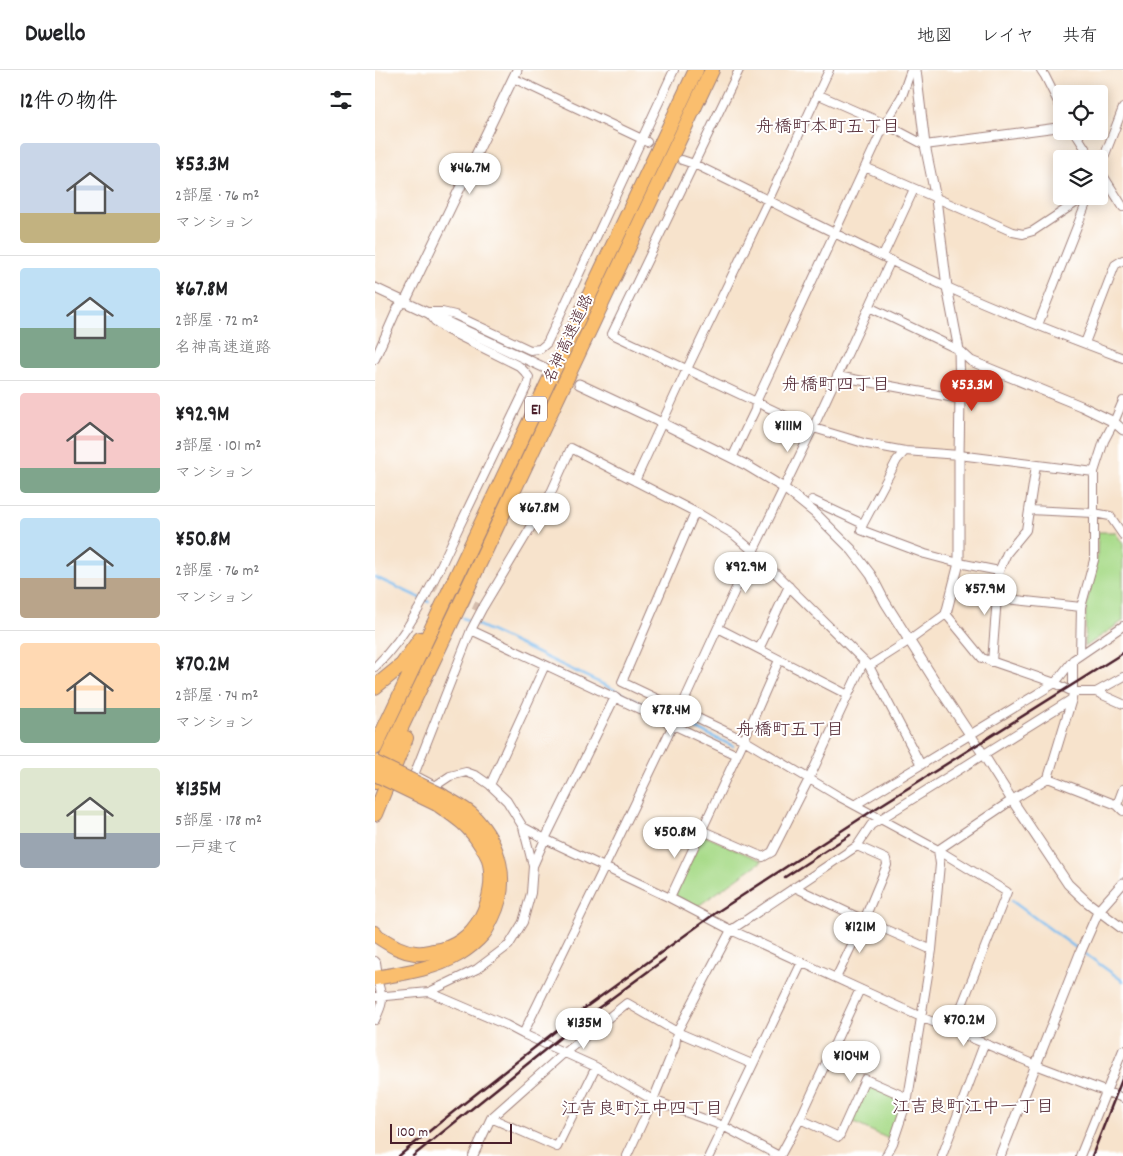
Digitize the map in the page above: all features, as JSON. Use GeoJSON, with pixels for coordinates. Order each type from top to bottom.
{"type":"FeatureCollection","features":[{"type":"Feature","properties":{"kind":"highway","name":"名神高速道路"},"geometry":{"type":"LineString","coordinates":[[375,748],[696,70]]}},
{"type":"Feature","properties":{"kind":"highway","name":"名神高速道路"},"geometry":{"type":"LineString","coordinates":[[375,782],[712,70]]}},
{"type":"Feature","properties":{"kind":"highway"},"geometry":{"type":"LineString","coordinates":[[375,814],[461,602]]}},
{"type":"Feature","properties":{"kind":"highway"},"geometry":{"type":"LineString","coordinates":[[375,687],[402,665],[442,609]]}},
{"type":"Feature","properties":{"kind":"highway"},"geometry":{"type":"LineString","coordinates":[[375,763],[472,815],[490,838],[498,858],[501,878],[501,892],[497,908],[484,934],[461,953],[439,964],[404,973],[376,973]]}},
{"type":"Feature","properties":{"kind":"highway"},"geometry":{"type":"LineString","coordinates":[[375,774],[439,799],[474,833],[489,857],[491,874],[491,890],[485,909],[477,924],[458,944],[441,951],[417,954],[395,948],[375,933]]}},
{"type":"Feature","properties":{"kind":"street"},"geometry":{"type":"LineString","coordinates":[[429,312],[455,315],[530,350],[540,349],[547,343],[644,141],[673,70]]}},
{"type":"Feature","properties":{"kind":"street"},"geometry":{"type":"LineString","coordinates":[[739,70],[612,334],[813,428],[867,444],[905,451],[1095,472]]}},
{"type":"Feature","properties":{"kind":"street"},"geometry":{"type":"LineString","coordinates":[[635,481],[829,70]]}},
{"type":"Feature","properties":{"kind":"street"},"geometry":{"type":"LineString","coordinates":[[732,458],[834,232],[885,124],[902,96],[911,70]]}},
{"type":"Feature","properties":{"kind":"street"},"geometry":{"type":"LineString","coordinates":[[701,830],[763,857],[772,852],[848,695],[866,664],[910,640],[946,614],[959,563],[959,350],[947,287],[936,199],[925,144],[916,70]]}},
{"type":"Feature","properties":{"kind":"street"},"geometry":{"type":"LineString","coordinates":[[1041,70],[1053,92]]}},
{"type":"Feature","properties":{"kind":"street"},"geometry":{"type":"LineString","coordinates":[[375,359],[398,307],[405,302],[515,74],[644,141]]}},
{"type":"Feature","properties":{"kind":"street"},"geometry":{"type":"LineString","coordinates":[[817,94],[925,144],[1053,128]]}},
{"type":"Feature","properties":{"kind":"street"},"geometry":{"type":"LineString","coordinates":[[1107,150],[1123,108]]}},
{"type":"Feature","properties":{"kind":"street"},"geometry":{"type":"LineString","coordinates":[[682,160],[694,164],[947,287],[1123,358]]}},
{"type":"Feature","properties":{"kind":"street"},"geometry":{"type":"LineString","coordinates":[[865,167],[1013,232],[1023,234],[1033,231],[1073,205]]}},
{"type":"Feature","properties":{"kind":"street"},"geometry":{"type":"LineString","coordinates":[[1108,184],[1123,207]]}},
{"type":"Feature","properties":{"kind":"street"},"geometry":{"type":"LineString","coordinates":[[883,256],[914,189]]}},
{"type":"Feature","properties":{"kind":"street"},"geometry":{"type":"LineString","coordinates":[[1038,325],[1084,205]]}},
{"type":"Feature","properties":{"kind":"street"},"geometry":{"type":"LineString","coordinates":[[523,1034],[675,725],[753,551],[813,428],[891,260]]}},
{"type":"Feature","properties":{"kind":"street"},"geometry":{"type":"LineString","coordinates":[[1085,343],[1115,265],[1123,260]]}},
{"type":"Feature","properties":{"kind":"street"},"geometry":{"type":"LineString","coordinates":[[375,288],[545,368]]}},
{"type":"Feature","properties":{"kind":"street"},"geometry":{"type":"LineString","coordinates":[[869,307],[959,350],[971,361],[1081,406],[1115,422],[1123,430]]}},
{"type":"Feature","properties":{"kind":"street"},"geometry":{"type":"LineString","coordinates":[[375,667],[387,655],[412,621],[426,595],[527,386],[529,377],[519,366],[447,330],[435,321],[429,312]]}},
{"type":"Feature","properties":{"kind":"street"},"geometry":{"type":"LineString","coordinates":[[837,376],[960,399]]}},
{"type":"Feature","properties":{"kind":"street"},"geometry":{"type":"LineString","coordinates":[[579,384],[662,422],[732,458],[784,488],[815,513],[851,550],[871,575],[885,602],[1011,800],[1068,884],[1087,902],[1123,929]]}},
{"type":"Feature","properties":{"kind":"street"},"geometry":{"type":"LineString","coordinates":[[938,850],[1011,800],[1048,778],[1073,696],[1081,608],[1094,560],[1095,472],[1104,441],[1115,422],[1123,401]]}},
{"type":"Feature","properties":{"kind":"street"},"geometry":{"type":"LineString","coordinates":[[379,997],[429,992],[477,969],[509,945],[523,922],[531,893],[533,866],[523,827],[507,801],[490,785],[477,776],[466,772],[450,776],[435,786],[414,775],[472,629],[549,497],[571,448],[695,512],[733,534],[753,551],[866,664],[921,765]]}},
{"type":"Feature","properties":{"kind":"street"},"geometry":{"type":"LineString","coordinates":[[905,451],[897,460],[861,530],[925,554],[999,571]]}},
{"type":"Feature","properties":{"kind":"street"},"geometry":{"type":"LineString","coordinates":[[992,662],[999,571],[1007,553],[1026,530],[1036,465]]}},
{"type":"Feature","properties":{"kind":"street"},"geometry":{"type":"LineString","coordinates":[[812,500],[863,524]]}},
{"type":"Feature","properties":{"kind":"street"},"geometry":{"type":"LineString","coordinates":[[1029,510],[1094,513],[1110,516],[1123,535]]}},
{"type":"Feature","properties":{"kind":"street"},"geometry":{"type":"LineString","coordinates":[[695,512],[622,682],[744,740],[809,779],[938,850],[1007,892],[952,1030]]}},
{"type":"Feature","properties":{"kind":"street"},"geometry":{"type":"LineString","coordinates":[[759,649],[789,586]]}},
{"type":"Feature","properties":{"kind":"street"},"geometry":{"type":"LineString","coordinates":[[997,598],[1081,608]]}},
{"type":"Feature","properties":{"kind":"street"},"geometry":{"type":"LineString","coordinates":[[946,614],[981,658],[1055,683],[1073,696]]}},
{"type":"Feature","properties":{"kind":"street"},"geometry":{"type":"LineString","coordinates":[[855,805],[1055,683],[1077,658],[1123,626]]}},
{"type":"Feature","properties":{"kind":"street"},"geometry":{"type":"LineString","coordinates":[[718,628],[848,695]]}},
{"type":"Feature","properties":{"kind":"street"},"geometry":{"type":"LineString","coordinates":[[472,629],[737,755]]}},
{"type":"Feature","properties":{"kind":"street"},"geometry":{"type":"LineString","coordinates":[[670,898],[779,660]]}},
{"type":"Feature","properties":{"kind":"street"},"geometry":{"type":"LineString","coordinates":[[490,785],[545,665]]}},
{"type":"Feature","properties":{"kind":"street"},"geometry":{"type":"LineString","coordinates":[[627,1156],[675,1046],[677,1032],[731,930],[857,846],[871,825],[1073,696],[1095,692],[1123,677]]}},
{"type":"Feature","properties":{"kind":"street"},"geometry":{"type":"LineString","coordinates":[[1095,692],[1123,704]]}},
{"type":"Feature","properties":{"kind":"street"},"geometry":{"type":"LineString","coordinates":[[533,866],[615,697]]}},
{"type":"Feature","properties":{"kind":"street"},"geometry":{"type":"LineString","coordinates":[[1048,778],[1117,805],[1123,811]]}},
{"type":"Feature","properties":{"kind":"street"},"geometry":{"type":"LineString","coordinates":[[1117,805],[1123,789]]}},
{"type":"Feature","properties":{"kind":"street"},"geometry":{"type":"LineString","coordinates":[[523,827],[670,898],[731,930],[921,1017],[1036,1065],[1123,1098]]}},
{"type":"Feature","properties":{"kind":"street"},"geometry":{"type":"LineString","coordinates":[[836,978],[864,920],[887,864],[886,859],[857,846]]}},
{"type":"Feature","properties":{"kind":"street"},"geometry":{"type":"LineString","coordinates":[[887,1156],[908,1098],[932,950],[940,864],[938,850]]}},
{"type":"Feature","properties":{"kind":"street"},"geometry":{"type":"LineString","coordinates":[[1000,1156],[1099,910],[1123,883]]}},
{"type":"Feature","properties":{"kind":"street"},"geometry":{"type":"LineString","coordinates":[[794,887],[932,950]]}},
{"type":"Feature","properties":{"kind":"street"},"geometry":{"type":"LineString","coordinates":[[709,1156],[802,962]]}},
{"type":"Feature","properties":{"kind":"street"},"geometry":{"type":"LineString","coordinates":[[375,1020],[381,1008],[376,973]]}},
{"type":"Feature","properties":{"kind":"street"},"geometry":{"type":"LineString","coordinates":[[429,992],[596,1068],[653,1100],[723,1126],[779,1156],[800,1119],[860,989]]}},
{"type":"Feature","properties":{"kind":"street"},"geometry":{"type":"LineString","coordinates":[[473,1156],[491,1118],[564,1053],[627,1003],[677,1032],[752,1064]]}},
{"type":"Feature","properties":{"kind":"street"},"geometry":{"type":"LineString","coordinates":[[942,1156],[984,1044]]}},
{"type":"Feature","properties":{"kind":"street"},"geometry":{"type":"LineString","coordinates":[[1080,1156],[1123,1050]]}},
{"type":"Feature","properties":{"kind":"street"},"geometry":{"type":"LineString","coordinates":[[491,1118],[557,1147],[596,1068]]}},
{"type":"Feature","properties":{"kind":"street"},"geometry":{"type":"LineString","coordinates":[[800,1119],[839,1137],[865,1079],[908,1098]]}},
{"type":"Feature","properties":{"kind":"green space"},"geometry":{"type":"Polygon","coordinates":[[[1098,532],[1115,532],[1123,544],[1123,621],[1085,647],[1086,606],[1097,559],[1098,532]]]}},
{"type":"Feature","properties":{"kind":"green space"},"geometry":{"type":"Polygon","coordinates":[[[703,835],[762,861],[698,906],[675,896],[703,835]]]}},
{"type":"Feature","properties":{"kind":"green space"},"geometry":{"type":"Polygon","coordinates":[[[867,1083],[904,1100],[889,1139],[850,1121],[867,1083]]]}},
{"type":"Feature","properties":{"kind":"waterway"},"geometry":{"type":"LineString","coordinates":[[375,577],[429,602]]}},
{"type":"Feature","properties":{"kind":"waterway"},"geometry":{"type":"LineString","coordinates":[[463,618],[733,746]]}},
{"type":"Feature","properties":{"kind":"waterway"},"geometry":{"type":"LineString","coordinates":[[1012,901],[1079,950]]}},
{"type":"Feature","properties":{"kind":"waterway"},"geometry":{"type":"LineString","coordinates":[[1084,953],[1123,981]]}},
{"type":"Feature","properties":{"kind":"tunnel"},"geometry":{"type":"LineString","coordinates":[[430,585],[482,609]]}},
{"type":"Feature","properties":{"kind":"railway"},"geometry":{"type":"LineString","coordinates":[[399,1156],[586,1007],[717,912],[878,807],[1123,653]]}},
{"type":"Feature","properties":{"kind":"railway"},"geometry":{"type":"LineString","coordinates":[[785,877],[850,835]]}},
{"type":"Feature","properties":{"kind":"railway"},"geometry":{"type":"LineString","coordinates":[[413,1156],[582,1020],[665,959]]}},
{"type":"Feature","properties":{"kind":"railway"},"geometry":{"type":"LineString","coordinates":[[1092,1156],[1123,1077]]}},
{"type":"Feature","properties":{"kind":"district","name":"舟橋町本町五丁目"},"geometry":{"type":"Point","coordinates":[828,126]}},
{"type":"Feature","properties":{"kind":"district","name":"舟橋町四丁目"},"geometry":{"type":"Point","coordinates":[836,384]}},
{"type":"Feature","properties":{"kind":"district","name":"舟橋町五丁目"},"geometry":{"type":"Point","coordinates":[790,729]}},
{"type":"Feature","properties":{"kind":"district","name":"江吉良町江中一丁目"},"geometry":{"type":"Point","coordinates":[973,1106]}},
{"type":"Feature","properties":{"kind":"district","name":"江吉良町江中四丁目"},"geometry":{"type":"Point","coordinates":[642,1108]}}]}
